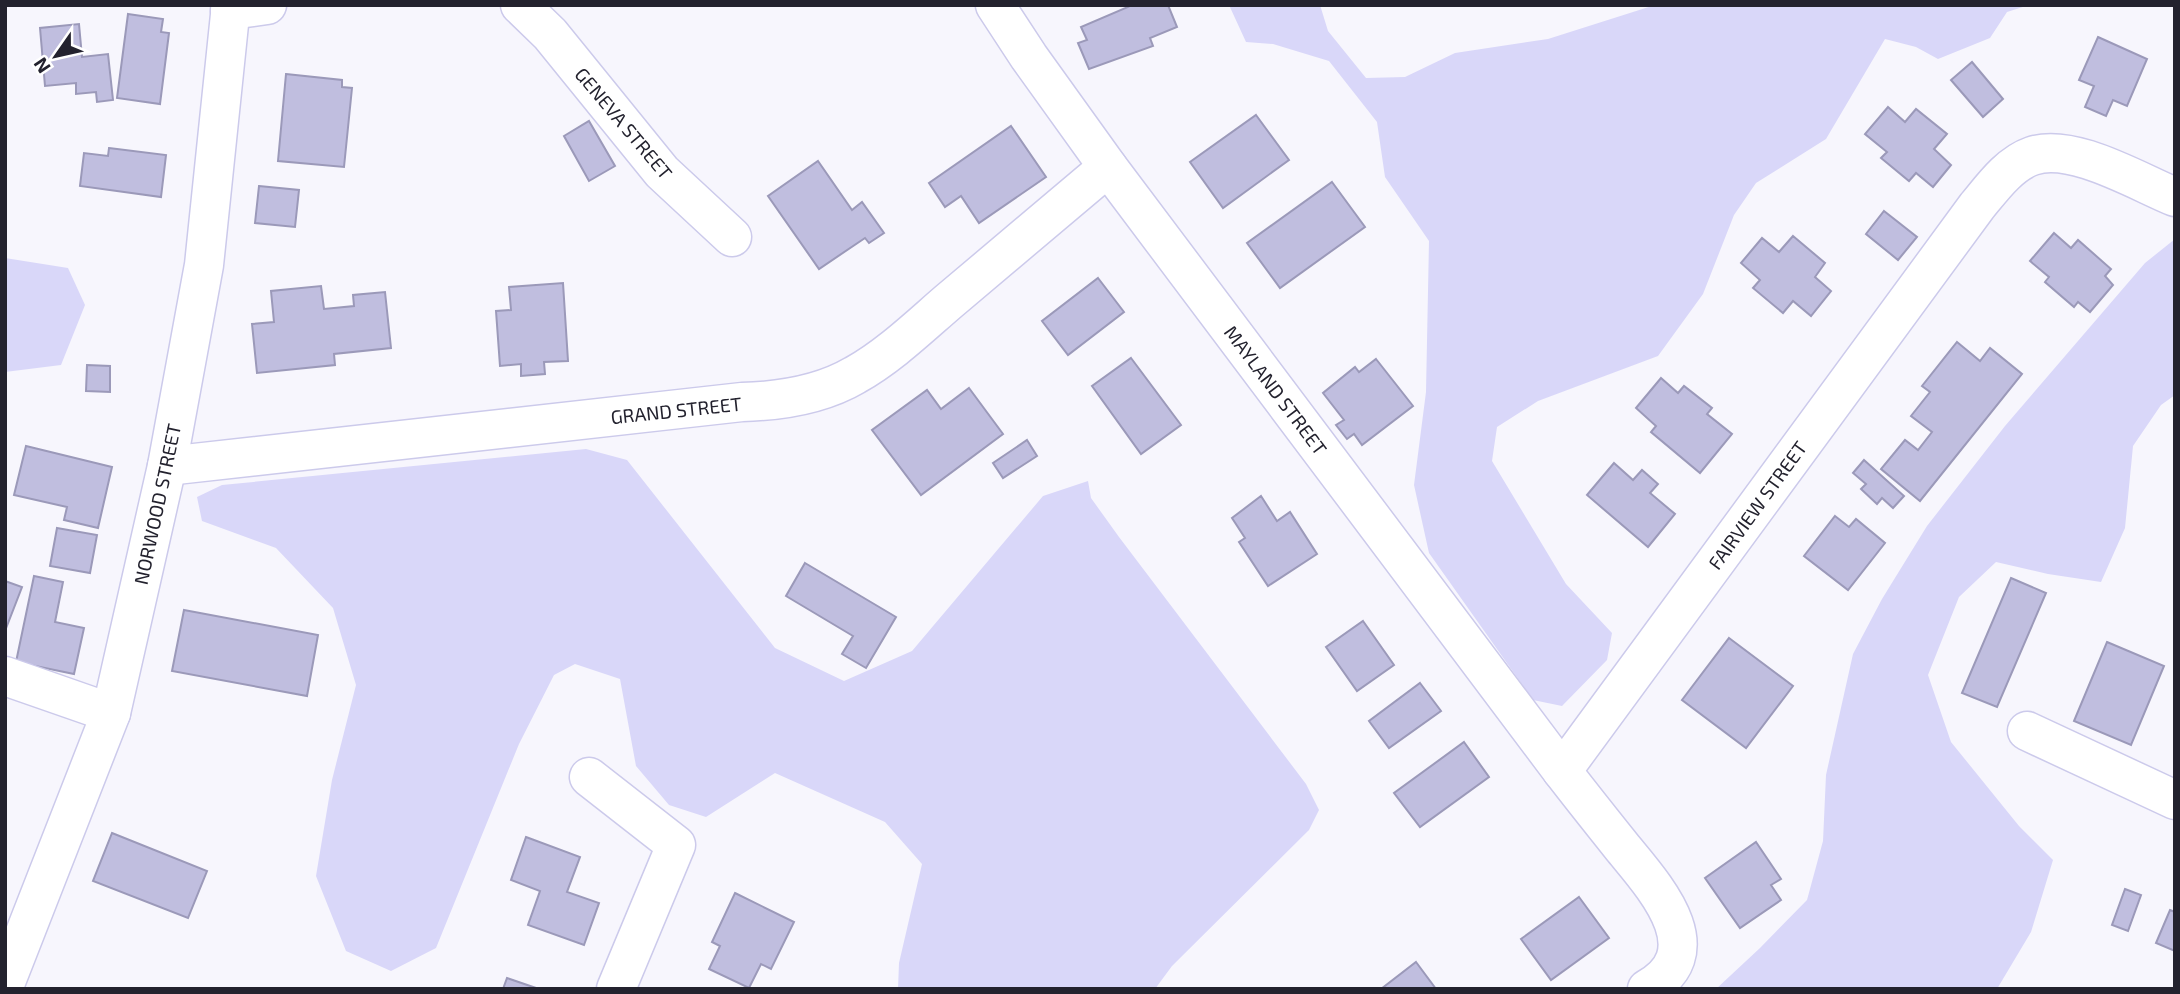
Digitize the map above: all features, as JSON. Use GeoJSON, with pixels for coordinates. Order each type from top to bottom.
{"type":"FeatureCollection","features":[{"type":"Feature","properties":{"kind":"street","name":"GENEVA STREET"},"geometry":{"type":"LineString","coordinates":[[520,5],[550,34],[662,172],[732,237]]}},
{"type":"Feature","properties":{"kind":"street","name":"MAYLAND STREET"},"geometry":{"type":"LineString","coordinates":[[995,5],[1028,57],[1108,167],[1562,771]]}},
{"type":"Feature","properties":{"kind":"street","name":"NORWOOD STREET"},"geometry":{"type":"LineString","coordinates":[[5,984],[111,713],[167,466],[204,265],[243,7]]}},
{"type":"Feature","properties":{"kind":"street","name":"FAIRVIEW STREET"},"geometry":{"type":"LineString","coordinates":[[1562,771],[1968,217],[2000,179],[2032,156],[2060,153],[2088,160],[2175,197]]}},
{"type":"Feature","properties":{"kind":"street","name":"GRAND STREET"},"geometry":{"type":"LineString","coordinates":[[167,466],[797,397],[856,375],[900,343],[1108,167]]}},
{"type":"Feature","properties":{"kind":"street"},"geometry":{"type":"LineString","coordinates":[[5,676],[111,713]]}},
{"type":"Feature","properties":{"kind":"street"},"geometry":{"type":"LineString","coordinates":[[2026,731],[2175,800]]}},
{"type":"Feature","properties":{"kind":"street"},"geometry":{"type":"LineString","coordinates":[[1562,771],[1654,887],[1673,918],[1678,939],[1675,959],[1662,979],[1647,989]]}},
{"type":"Feature","properties":{"kind":"street"},"geometry":{"type":"LineString","coordinates":[[589,777],[676,845],[616,989]]}},
{"type":"Feature","properties":{"kind":"shaded area"},"geometry":{"type":"Polygon","coordinates":[[[1229,5],[1320,5],[1328,31],[1366,78],[1405,77],[1455,53],[1548,39],[1655,5],[2029,5],[2007,12],[1990,38],[1938,59],[1916,47],[1885,39],[1826,139],[1756,183],[1734,215],[1703,294],[1658,356],[1538,401],[1497,427],[1492,461],[1566,584],[1612,633],[1607,660],[1562,706],[1533,700],[1429,553],[1414,485],[1426,392],[1429,241],[1385,177],[1377,122],[1329,61],[1273,44],[1246,42],[1229,5]]]}},
{"type":"Feature","properties":{"kind":"shaded area"},"geometry":{"type":"Polygon","coordinates":[[[2175,239],[2175,395],[2161,405],[2133,446],[2125,528],[2101,582],[1996,562],[1959,597],[1928,675],[1951,742],[2019,826],[2053,860],[2031,932],[1997,989],[1716,989],[1807,900],[1823,841],[1826,775],[1853,654],[1882,599],[1927,526],[2005,426],[2145,263],[2175,239]]]}},
{"type":"Feature","properties":{"kind":"shaded area"},"geometry":{"type":"Polygon","coordinates":[[[5,258],[68,268],[85,305],[61,365],[5,372],[5,258]]]}},
{"type":"Feature","properties":{"kind":"shaded area"},"geometry":{"type":"Polygon","coordinates":[[[586,449],[627,460],[775,648],[844,681],[912,651],[1043,496],[1088,481],[1091,498],[1119,537],[1306,784],[1319,810],[1309,830],[1172,966],[1155,989],[898,989],[899,963],[922,864],[885,822],[775,773],[706,817],[669,805],[636,766],[620,679],[575,664],[554,675],[519,744],[436,948],[391,971],[346,951],[316,876],[332,780],[356,685],[333,608],[276,548],[202,521],[197,497],[222,485],[586,449]]]}},
{"type":"Feature","properties":{"kind":"building"},"geometry":{"type":"Polygon","coordinates":[[[1126,5],[1168,5],[1177,27],[1150,38],[1153,46],[1089,69],[1078,43],[1087,40],[1081,27],[1128,7],[1126,5]]]}},
{"type":"Feature","properties":{"kind":"building"},"geometry":{"type":"Polygon","coordinates":[[[128,14],[163,19],[161,32],[169,33],[160,104],[117,98],[128,14]]]}},
{"type":"Feature","properties":{"kind":"building"},"geometry":{"type":"Polygon","coordinates":[[[79,24],[82,57],[108,54],[113,100],[97,102],[96,92],[76,94],[76,83],[45,86],[40,28],[79,24]]]}},
{"type":"Feature","properties":{"kind":"building"},"geometry":{"type":"Polygon","coordinates":[[[2098,37],[2147,59],[2127,106],[2113,100],[2106,116],[2085,107],[2094,86],[2079,80],[2098,37]]]}},
{"type":"Feature","properties":{"kind":"building"},"geometry":{"type":"Polygon","coordinates":[[[1972,62],[2003,99],[1983,117],[1951,80],[1972,62]]]}},
{"type":"Feature","properties":{"kind":"building"},"geometry":{"type":"Polygon","coordinates":[[[286,74],[342,80],[342,87],[352,88],[344,167],[278,161],[286,74]]]}},
{"type":"Feature","properties":{"kind":"building"},"geometry":{"type":"Polygon","coordinates":[[[1888,107],[1905,122],[1916,109],[1947,134],[1934,149],[1951,165],[1933,187],[1916,173],[1909,181],[1881,158],[1887,152],[1865,134],[1888,107]]]}},
{"type":"Feature","properties":{"kind":"building"},"geometry":{"type":"Polygon","coordinates":[[[1256,115],[1289,160],[1223,208],[1190,162],[1256,115]]]}},
{"type":"Feature","properties":{"kind":"building"},"geometry":{"type":"Polygon","coordinates":[[[589,121],[615,166],[589,181],[564,136],[589,121]]]}},
{"type":"Feature","properties":{"kind":"building"},"geometry":{"type":"Polygon","coordinates":[[[1011,126],[1046,177],[979,223],[961,196],[945,207],[929,183],[1011,126]]]}},
{"type":"Feature","properties":{"kind":"building"},"geometry":{"type":"Polygon","coordinates":[[[109,148],[166,155],[161,197],[80,186],[84,153],[108,156],[109,148]]]}},
{"type":"Feature","properties":{"kind":"building"},"geometry":{"type":"Polygon","coordinates":[[[818,161],[852,210],[862,202],[884,233],[869,243],[865,238],[819,269],[768,196],[818,161]]]}},
{"type":"Feature","properties":{"kind":"building"},"geometry":{"type":"Polygon","coordinates":[[[1332,182],[1365,227],[1280,288],[1247,243],[1332,182]]]}},
{"type":"Feature","properties":{"kind":"building"},"geometry":{"type":"Polygon","coordinates":[[[259,186],[299,190],[295,227],[255,223],[259,186]]]}},
{"type":"Feature","properties":{"kind":"building"},"geometry":{"type":"Polygon","coordinates":[[[1884,211],[1917,237],[1898,260],[1866,234],[1884,211]]]}},
{"type":"Feature","properties":{"kind":"building"},"geometry":{"type":"Polygon","coordinates":[[[2054,233],[2071,248],[2078,240],[2111,269],[2105,276],[2113,285],[2090,312],[2078,302],[2074,307],[2045,282],[2049,277],[2030,261],[2054,233]]]}},
{"type":"Feature","properties":{"kind":"building"},"geometry":{"type":"Polygon","coordinates":[[[1793,236],[1825,263],[1815,277],[1831,291],[1811,316],[1793,301],[1783,313],[1753,288],[1760,280],[1741,263],[1762,238],[1779,252],[1793,236]]]}},
{"type":"Feature","properties":{"kind":"building"},"geometry":{"type":"Polygon","coordinates":[[[1098,278],[1124,312],[1068,355],[1042,321],[1098,278]]]}},
{"type":"Feature","properties":{"kind":"building"},"geometry":{"type":"Polygon","coordinates":[[[563,283],[568,361],[544,362],[545,374],[521,376],[521,364],[500,366],[496,311],[511,310],[509,287],[563,283]]]}},
{"type":"Feature","properties":{"kind":"building"},"geometry":{"type":"Polygon","coordinates":[[[321,286],[324,309],[354,306],[353,295],[385,292],[391,348],[334,354],[335,365],[257,373],[252,324],[274,322],[271,291],[321,286]]]}},
{"type":"Feature","properties":{"kind":"building"},"geometry":{"type":"Polygon","coordinates":[[[1957,342],[1980,361],[1990,348],[2022,374],[1920,501],[1881,469],[1905,440],[1918,450],[1932,432],[1911,416],[1930,392],[1922,386],[1957,342]]]}},
{"type":"Feature","properties":{"kind":"building"},"geometry":{"type":"Polygon","coordinates":[[[1131,358],[1181,425],[1141,454],[1092,386],[1131,358]]]}},
{"type":"Feature","properties":{"kind":"building"},"geometry":{"type":"Polygon","coordinates":[[[1376,359],[1413,406],[1362,445],[1354,434],[1347,439],[1336,425],[1344,420],[1323,393],[1355,367],[1359,372],[1376,359]]]}},
{"type":"Feature","properties":{"kind":"building"},"geometry":{"type":"Polygon","coordinates":[[[87,365],[110,366],[110,392],[86,391],[87,365]]]}},
{"type":"Feature","properties":{"kind":"building"},"geometry":{"type":"Polygon","coordinates":[[[1661,378],[1678,393],[1684,386],[1712,408],[1707,414],[1732,434],[1700,473],[1651,432],[1656,426],[1636,408],[1661,378]]]}},
{"type":"Feature","properties":{"kind":"building"},"geometry":{"type":"Polygon","coordinates":[[[969,388],[1003,434],[921,495],[872,430],[927,390],[941,409],[969,388]]]}},
{"type":"Feature","properties":{"kind":"building"},"geometry":{"type":"Polygon","coordinates":[[[1027,440],[1037,456],[1003,478],[993,463],[1027,440]]]}},
{"type":"Feature","properties":{"kind":"building"},"geometry":{"type":"Polygon","coordinates":[[[26,446],[112,467],[98,528],[64,520],[67,507],[14,495],[26,446]]]}},
{"type":"Feature","properties":{"kind":"building"},"geometry":{"type":"Polygon","coordinates":[[[1864,460],[1904,496],[1893,508],[1882,498],[1877,504],[1861,489],[1866,484],[1853,473],[1864,460]]]}},
{"type":"Feature","properties":{"kind":"building"},"geometry":{"type":"Polygon","coordinates":[[[1614,463],[1633,480],[1642,470],[1658,484],[1650,493],[1675,514],[1648,547],[1587,495],[1614,463]]]}},
{"type":"Feature","properties":{"kind":"building"},"geometry":{"type":"Polygon","coordinates":[[[1261,496],[1277,521],[1290,512],[1317,554],[1268,586],[1239,542],[1245,538],[1232,518],[1261,496]]]}},
{"type":"Feature","properties":{"kind":"building"},"geometry":{"type":"Polygon","coordinates":[[[1835,516],[1849,527],[1856,519],[1885,543],[1848,590],[1804,556],[1835,516]]]}},
{"type":"Feature","properties":{"kind":"building"},"geometry":{"type":"Polygon","coordinates":[[[57,528],[97,535],[90,573],[50,566],[57,528]]]}},
{"type":"Feature","properties":{"kind":"building"},"geometry":{"type":"Polygon","coordinates":[[[805,563],[896,617],[866,668],[842,654],[853,636],[786,596],[805,563]]]}},
{"type":"Feature","properties":{"kind":"building"},"geometry":{"type":"Polygon","coordinates":[[[34,576],[63,582],[55,622],[84,628],[74,674],[16,662],[34,576]]]}},
{"type":"Feature","properties":{"kind":"building"},"geometry":{"type":"Polygon","coordinates":[[[2011,578],[2046,593],[1997,707],[1962,693],[2011,578]]]}},
{"type":"Feature","properties":{"kind":"building"},"geometry":{"type":"Polygon","coordinates":[[[5,581],[22,587],[5,631],[5,581]]]}},
{"type":"Feature","properties":{"kind":"building"},"geometry":{"type":"Polygon","coordinates":[[[184,610],[318,635],[307,696],[172,671],[184,610]]]}},
{"type":"Feature","properties":{"kind":"building"},"geometry":{"type":"Polygon","coordinates":[[[1363,621],[1394,665],[1357,691],[1326,647],[1363,621]]]}},
{"type":"Feature","properties":{"kind":"building"},"geometry":{"type":"Polygon","coordinates":[[[1729,638],[1793,686],[1746,748],[1682,700],[1729,638]]]}},
{"type":"Feature","properties":{"kind":"building"},"geometry":{"type":"Polygon","coordinates":[[[2107,642],[2164,666],[2131,745],[2074,721],[2107,642]]]}},
{"type":"Feature","properties":{"kind":"building"},"geometry":{"type":"Polygon","coordinates":[[[1420,683],[1441,711],[1389,748],[1369,721],[1420,683]]]}},
{"type":"Feature","properties":{"kind":"building"},"geometry":{"type":"Polygon","coordinates":[[[1464,742],[1489,777],[1420,827],[1394,793],[1464,742]]]}},
{"type":"Feature","properties":{"kind":"building"},"geometry":{"type":"Polygon","coordinates":[[[112,833],[207,871],[188,918],[93,881],[112,833]]]}},
{"type":"Feature","properties":{"kind":"building"},"geometry":{"type":"Polygon","coordinates":[[[526,837],[580,857],[567,892],[599,903],[584,945],[528,925],[540,891],[511,880],[526,837]]]}},
{"type":"Feature","properties":{"kind":"building"},"geometry":{"type":"Polygon","coordinates":[[[1756,842],[1781,879],[1771,885],[1781,900],[1740,928],[1705,878],[1756,842]]]}},
{"type":"Feature","properties":{"kind":"building"},"geometry":{"type":"Polygon","coordinates":[[[2125,889],[2141,895],[2128,931],[2112,925],[2125,889]]]}},
{"type":"Feature","properties":{"kind":"building"},"geometry":{"type":"Polygon","coordinates":[[[735,893],[794,922],[771,969],[761,964],[749,988],[709,969],[720,946],[712,942],[735,893]]]}},
{"type":"Feature","properties":{"kind":"building"},"geometry":{"type":"Polygon","coordinates":[[[1579,897],[1609,938],[1551,980],[1521,939],[1579,897]]]}},
{"type":"Feature","properties":{"kind":"building"},"geometry":{"type":"Polygon","coordinates":[[[2170,910],[2175,912],[2175,951],[2156,943],[2170,910]]]}},
{"type":"Feature","properties":{"kind":"building"},"geometry":{"type":"Polygon","coordinates":[[[1416,962],[1436,989],[1381,989],[1416,962]]]}},
{"type":"Feature","properties":{"kind":"building"},"geometry":{"type":"Polygon","coordinates":[[[507,978],[539,989],[503,989],[507,978]]]}}]}
